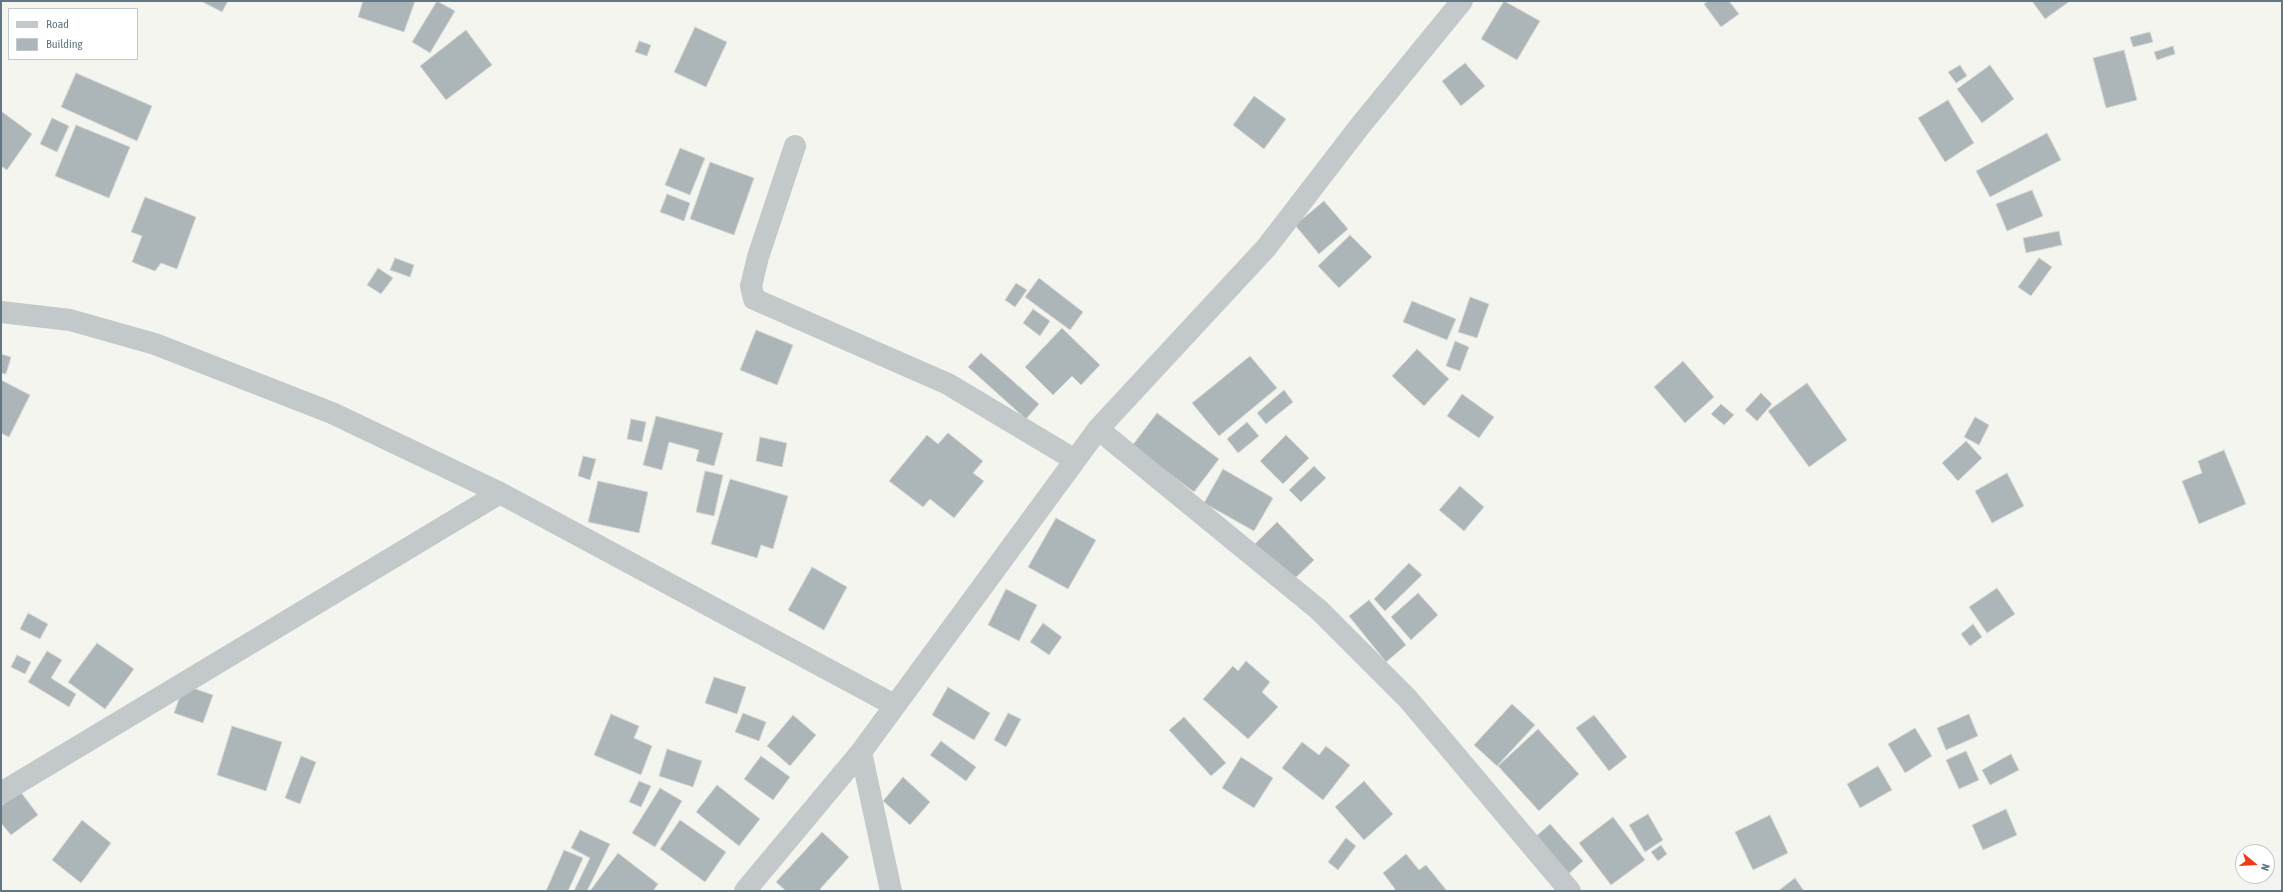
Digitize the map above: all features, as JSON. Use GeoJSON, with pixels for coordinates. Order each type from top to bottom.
{"type":"FeatureCollection","features":[{"type":"Feature","properties":{"kind":"street"},"geometry":{"type":"LineString","coordinates":[[745,891],[861,752],[1098,429],[1266,248],[1360,126],[1462,1]]}},
{"type":"Feature","properties":{"kind":"street"},"geometry":{"type":"LineString","coordinates":[[795,146],[758,257],[751,286],[754,299],[948,384],[1075,460]]}},
{"type":"Feature","properties":{"kind":"street"},"geometry":{"type":"LineString","coordinates":[[1,312],[70,320],[155,344],[332,413],[500,493],[894,705]]}},
{"type":"Feature","properties":{"kind":"street"},"geometry":{"type":"LineString","coordinates":[[1098,429],[1319,610],[1408,699],[1570,891]]}},
{"type":"Feature","properties":{"kind":"street"},"geometry":{"type":"LineString","coordinates":[[1,794],[500,493]]}},
{"type":"Feature","properties":{"kind":"street"},"geometry":{"type":"LineString","coordinates":[[861,752],[891,891]]}},
{"type":"Feature","properties":{"kind":"building"},"geometry":{"type":"Polygon","coordinates":[[[201,1],[228,1],[222,12],[201,1]]]}},
{"type":"Feature","properties":{"kind":"building"},"geometry":{"type":"Polygon","coordinates":[[[363,1],[415,1],[404,32],[358,17],[363,1]]]}},
{"type":"Feature","properties":{"kind":"building"},"geometry":{"type":"Polygon","coordinates":[[[437,1],[455,11],[430,53],[412,42],[437,1]]]}},
{"type":"Feature","properties":{"kind":"building"},"geometry":{"type":"Polygon","coordinates":[[[1504,1],[1540,21],[1517,60],[1481,39],[1504,1]]]}},
{"type":"Feature","properties":{"kind":"building"},"geometry":{"type":"Polygon","coordinates":[[[1708,1],[1729,1],[1739,14],[1721,27],[1704,4],[1708,1]]]}},
{"type":"Feature","properties":{"kind":"building"},"geometry":{"type":"Polygon","coordinates":[[[2032,1],[2070,1],[2045,19],[2032,1]]]}},
{"type":"Feature","properties":{"kind":"building"},"geometry":{"type":"Polygon","coordinates":[[[695,27],[727,42],[706,87],[674,72],[695,27]]]}},
{"type":"Feature","properties":{"kind":"building"},"geometry":{"type":"Polygon","coordinates":[[[466,30],[492,65],[446,100],[420,66],[466,30]]]}},
{"type":"Feature","properties":{"kind":"building"},"geometry":{"type":"Polygon","coordinates":[[[2150,32],[2153,42],[2133,47],[2130,37],[2150,32]]]}},
{"type":"Feature","properties":{"kind":"building"},"geometry":{"type":"Polygon","coordinates":[[[639,41],[651,45],[647,56],[635,52],[639,41]]]}},
{"type":"Feature","properties":{"kind":"building"},"geometry":{"type":"Polygon","coordinates":[[[2173,46],[2175,54],[2157,60],[2154,52],[2173,46]]]}},
{"type":"Feature","properties":{"kind":"building"},"geometry":{"type":"Polygon","coordinates":[[[2124,50],[2137,100],[2106,108],[2093,58],[2124,50]]]}},
{"type":"Feature","properties":{"kind":"building"},"geometry":{"type":"Polygon","coordinates":[[[1465,63],[1485,86],[1461,106],[1442,81],[1465,63]]]}},
{"type":"Feature","properties":{"kind":"building"},"geometry":{"type":"Polygon","coordinates":[[[1960,65],[1967,76],[1956,83],[1948,72],[1960,65]]]}},
{"type":"Feature","properties":{"kind":"building"},"geometry":{"type":"Polygon","coordinates":[[[1990,65],[2014,99],[1982,123],[1957,89],[1990,65]]]}},
{"type":"Feature","properties":{"kind":"building"},"geometry":{"type":"Polygon","coordinates":[[[76,73],[152,106],[137,141],[61,107],[76,73]]]}},
{"type":"Feature","properties":{"kind":"building"},"geometry":{"type":"Polygon","coordinates":[[[1254,96],[1286,119],[1264,149],[1233,125],[1254,96]]]}},
{"type":"Feature","properties":{"kind":"building"},"geometry":{"type":"Polygon","coordinates":[[[1948,100],[1974,143],[1945,162],[1918,118],[1948,100]]]}},
{"type":"Feature","properties":{"kind":"building"},"geometry":{"type":"Polygon","coordinates":[[[1,111],[32,134],[7,170],[1,166],[1,111]]]}},
{"type":"Feature","properties":{"kind":"building"},"geometry":{"type":"Polygon","coordinates":[[[52,118],[69,126],[57,152],[40,144],[52,118]]]}},
{"type":"Feature","properties":{"kind":"building"},"geometry":{"type":"Polygon","coordinates":[[[76,125],[130,147],[109,198],[55,176],[76,125]]]}},
{"type":"Feature","properties":{"kind":"building"},"geometry":{"type":"Polygon","coordinates":[[[2047,133],[2061,160],[1990,197],[1976,171],[2047,133]]]}},
{"type":"Feature","properties":{"kind":"building"},"geometry":{"type":"Polygon","coordinates":[[[680,148],[705,158],[690,195],[665,185],[680,148]]]}},
{"type":"Feature","properties":{"kind":"building"},"geometry":{"type":"Polygon","coordinates":[[[710,162],[754,178],[734,235],[690,219],[710,162]]]}},
{"type":"Feature","properties":{"kind":"building"},"geometry":{"type":"Polygon","coordinates":[[[2032,190],[2043,216],[2007,231],[1996,204],[2032,190]]]}},
{"type":"Feature","properties":{"kind":"building"},"geometry":{"type":"Polygon","coordinates":[[[667,194],[690,203],[684,221],[660,212],[667,194]]]}},
{"type":"Feature","properties":{"kind":"building"},"geometry":{"type":"Polygon","coordinates":[[[145,197],[196,217],[177,269],[161,263],[155,271],[132,262],[142,236],[131,232],[145,197]]]}},
{"type":"Feature","properties":{"kind":"building"},"geometry":{"type":"Polygon","coordinates":[[[1324,201],[1348,229],[1319,254],[1295,225],[1324,201]]]}},
{"type":"Feature","properties":{"kind":"building"},"geometry":{"type":"Polygon","coordinates":[[[2059,231],[2062,245],[2026,253],[2023,238],[2059,231]]]}},
{"type":"Feature","properties":{"kind":"building"},"geometry":{"type":"Polygon","coordinates":[[[1350,235],[1372,257],[1339,288],[1318,266],[1350,235]]]}},
{"type":"Feature","properties":{"kind":"building"},"geometry":{"type":"Polygon","coordinates":[[[395,258],[414,265],[410,277],[390,270],[395,258]]]}},
{"type":"Feature","properties":{"kind":"building"},"geometry":{"type":"Polygon","coordinates":[[[2039,258],[2052,267],[2031,296],[2018,287],[2039,258]]]}},
{"type":"Feature","properties":{"kind":"building"},"geometry":{"type":"Polygon","coordinates":[[[378,268],[393,278],[381,294],[367,285],[378,268]]]}},
{"type":"Feature","properties":{"kind":"building"},"geometry":{"type":"Polygon","coordinates":[[[1039,278],[1083,312],[1070,330],[1025,297],[1039,278]]]}},
{"type":"Feature","properties":{"kind":"building"},"geometry":{"type":"Polygon","coordinates":[[[1016,283],[1027,290],[1015,307],[1005,300],[1016,283]]]}},
{"type":"Feature","properties":{"kind":"building"},"geometry":{"type":"Polygon","coordinates":[[[1470,297],[1489,304],[1477,338],[1458,332],[1470,297]]]}},
{"type":"Feature","properties":{"kind":"building"},"geometry":{"type":"Polygon","coordinates":[[[1412,301],[1456,319],[1447,340],[1403,322],[1412,301]]]}},
{"type":"Feature","properties":{"kind":"building"},"geometry":{"type":"Polygon","coordinates":[[[1033,309],[1050,321],[1040,336],[1023,323],[1033,309]]]}},
{"type":"Feature","properties":{"kind":"building"},"geometry":{"type":"Polygon","coordinates":[[[1062,328],[1100,365],[1081,385],[1072,376],[1053,395],[1025,367],[1062,328]]]}},
{"type":"Feature","properties":{"kind":"building"},"geometry":{"type":"Polygon","coordinates":[[[756,330],[793,345],[777,385],[740,370],[756,330]]]}},
{"type":"Feature","properties":{"kind":"building"},"geometry":{"type":"Polygon","coordinates":[[[1455,341],[1469,347],[1460,371],[1446,366],[1455,341]]]}},
{"type":"Feature","properties":{"kind":"building"},"geometry":{"type":"Polygon","coordinates":[[[1417,349],[1449,379],[1424,406],[1392,376],[1417,349]]]}},
{"type":"Feature","properties":{"kind":"building"},"geometry":{"type":"Polygon","coordinates":[[[981,353],[1039,404],[1026,419],[968,367],[981,353]]]}},
{"type":"Feature","properties":{"kind":"building"},"geometry":{"type":"Polygon","coordinates":[[[1,354],[11,357],[6,374],[1,373],[1,354]]]}},
{"type":"Feature","properties":{"kind":"building"},"geometry":{"type":"Polygon","coordinates":[[[1250,356],[1277,388],[1219,436],[1192,403],[1250,356]]]}},
{"type":"Feature","properties":{"kind":"building"},"geometry":{"type":"Polygon","coordinates":[[[1683,361],[1714,397],[1685,423],[1654,387],[1683,361]]]}},
{"type":"Feature","properties":{"kind":"building"},"geometry":{"type":"Polygon","coordinates":[[[1,380],[30,395],[9,437],[1,433],[1,380]]]}},
{"type":"Feature","properties":{"kind":"building"},"geometry":{"type":"Polygon","coordinates":[[[1807,383],[1847,440],[1809,467],[1768,411],[1807,383]]]}},
{"type":"Feature","properties":{"kind":"building"},"geometry":{"type":"Polygon","coordinates":[[[1284,390],[1293,402],[1266,424],[1257,413],[1284,390]]]}},
{"type":"Feature","properties":{"kind":"building"},"geometry":{"type":"Polygon","coordinates":[[[1761,393],[1772,404],[1757,421],[1745,410],[1761,393]]]}},
{"type":"Feature","properties":{"kind":"building"},"geometry":{"type":"Polygon","coordinates":[[[1462,394],[1494,417],[1479,438],[1447,416],[1462,394]]]}},
{"type":"Feature","properties":{"kind":"building"},"geometry":{"type":"Polygon","coordinates":[[[1721,404],[1734,415],[1724,425],[1711,414],[1721,404]]]}},
{"type":"Feature","properties":{"kind":"building"},"geometry":{"type":"Polygon","coordinates":[[[1157,413],[1219,459],[1194,492],[1132,446],[1157,413]]]}},
{"type":"Feature","properties":{"kind":"building"},"geometry":{"type":"Polygon","coordinates":[[[656,416],[723,433],[714,466],[696,461],[699,450],[669,442],[662,470],[643,465],[656,416]]]}},
{"type":"Feature","properties":{"kind":"building"},"geometry":{"type":"Polygon","coordinates":[[[1975,417],[1989,425],[1979,445],[1964,437],[1975,417]]]}},
{"type":"Feature","properties":{"kind":"building"},"geometry":{"type":"Polygon","coordinates":[[[631,419],[646,422],[642,442],[627,439],[631,419]]]}},
{"type":"Feature","properties":{"kind":"building"},"geometry":{"type":"Polygon","coordinates":[[[1247,422],[1259,436],[1238,453],[1227,439],[1247,422]]]}},
{"type":"Feature","properties":{"kind":"building"},"geometry":{"type":"Polygon","coordinates":[[[948,433],[983,461],[973,473],[984,481],[954,518],[930,499],[923,507],[889,481],[927,435],[938,444],[948,433]]]}},
{"type":"Feature","properties":{"kind":"building"},"geometry":{"type":"Polygon","coordinates":[[[1286,435],[1309,458],[1283,484],[1260,461],[1286,435]]]}},
{"type":"Feature","properties":{"kind":"building"},"geometry":{"type":"Polygon","coordinates":[[[760,437],[787,443],[782,467],[756,461],[760,437]]]}},
{"type":"Feature","properties":{"kind":"building"},"geometry":{"type":"Polygon","coordinates":[[[1966,441],[1982,458],[1958,481],[1942,463],[1966,441]]]}},
{"type":"Feature","properties":{"kind":"building"},"geometry":{"type":"Polygon","coordinates":[[[2224,450],[2246,504],[2199,524],[2182,481],[2202,473],[2198,461],[2224,450]]]}},
{"type":"Feature","properties":{"kind":"building"},"geometry":{"type":"Polygon","coordinates":[[[583,456],[596,459],[590,480],[578,476],[583,456]]]}},
{"type":"Feature","properties":{"kind":"building"},"geometry":{"type":"Polygon","coordinates":[[[1314,466],[1326,478],[1301,502],[1289,490],[1314,466]]]}},
{"type":"Feature","properties":{"kind":"building"},"geometry":{"type":"Polygon","coordinates":[[[1223,469],[1273,498],[1254,531],[1204,503],[1223,469]]]}},
{"type":"Feature","properties":{"kind":"building"},"geometry":{"type":"Polygon","coordinates":[[[705,471],[723,475],[714,516],[696,512],[705,471]]]}},
{"type":"Feature","properties":{"kind":"building"},"geometry":{"type":"Polygon","coordinates":[[[2007,473],[2024,506],[1992,523],[1975,491],[2007,473]]]}},
{"type":"Feature","properties":{"kind":"building"},"geometry":{"type":"Polygon","coordinates":[[[730,479],[788,496],[773,549],[761,545],[757,558],[711,544],[730,479]]]}},
{"type":"Feature","properties":{"kind":"building"},"geometry":{"type":"Polygon","coordinates":[[[598,481],[648,492],[639,533],[588,522],[598,481]]]}},
{"type":"Feature","properties":{"kind":"building"},"geometry":{"type":"Polygon","coordinates":[[[1460,486],[1484,507],[1464,531],[1439,510],[1460,486]]]}},
{"type":"Feature","properties":{"kind":"building"},"geometry":{"type":"Polygon","coordinates":[[[1056,518],[1096,540],[1068,589],[1028,567],[1056,518]]]}},
{"type":"Feature","properties":{"kind":"building"},"geometry":{"type":"Polygon","coordinates":[[[1277,522],[1314,560],[1289,584],[1252,547],[1277,522]]]}},
{"type":"Feature","properties":{"kind":"building"},"geometry":{"type":"Polygon","coordinates":[[[1409,563],[1422,575],[1385,611],[1374,599],[1409,563]]]}},
{"type":"Feature","properties":{"kind":"building"},"geometry":{"type":"Polygon","coordinates":[[[812,567],[847,587],[824,630],[788,610],[812,567]]]}},
{"type":"Feature","properties":{"kind":"building"},"geometry":{"type":"Polygon","coordinates":[[[1997,588],[2015,614],[1987,633],[1969,607],[1997,588]]]}},
{"type":"Feature","properties":{"kind":"building"},"geometry":{"type":"Polygon","coordinates":[[[1006,589],[1037,605],[1019,641],[988,625],[1006,589]]]}},
{"type":"Feature","properties":{"kind":"building"},"geometry":{"type":"Polygon","coordinates":[[[1418,593],[1438,615],[1411,640],[1391,617],[1418,593]]]}},
{"type":"Feature","properties":{"kind":"building"},"geometry":{"type":"Polygon","coordinates":[[[1369,600],[1406,645],[1386,662],[1349,616],[1369,600]]]}},
{"type":"Feature","properties":{"kind":"building"},"geometry":{"type":"Polygon","coordinates":[[[28,613],[48,624],[40,639],[20,629],[28,613]]]}},
{"type":"Feature","properties":{"kind":"building"},"geometry":{"type":"Polygon","coordinates":[[[1043,623],[1062,637],[1049,655],[1030,642],[1043,623]]]}},
{"type":"Feature","properties":{"kind":"building"},"geometry":{"type":"Polygon","coordinates":[[[1973,624],[1982,637],[1970,646],[1961,634],[1973,624]]]}},
{"type":"Feature","properties":{"kind":"building"},"geometry":{"type":"Polygon","coordinates":[[[97,643],[134,669],[105,709],[68,682],[97,643]]]}},
{"type":"Feature","properties":{"kind":"building"},"geometry":{"type":"Polygon","coordinates":[[[47,651],[62,660],[51,678],[76,694],[69,707],[28,682],[47,651]]]}},
{"type":"Feature","properties":{"kind":"building"},"geometry":{"type":"Polygon","coordinates":[[[17,655],[31,662],[25,674],[11,667],[17,655]]]}},
{"type":"Feature","properties":{"kind":"building"},"geometry":{"type":"Polygon","coordinates":[[[1246,661],[1270,682],[1262,692],[1278,707],[1248,739],[1203,699],[1233,666],[1238,671],[1246,661]]]}},
{"type":"Feature","properties":{"kind":"building"},"geometry":{"type":"Polygon","coordinates":[[[714,677],[746,687],[737,714],[705,703],[714,677]]]}},
{"type":"Feature","properties":{"kind":"building"},"geometry":{"type":"Polygon","coordinates":[[[184,685],[213,695],[203,723],[174,713],[184,685]]]}},
{"type":"Feature","properties":{"kind":"building"},"geometry":{"type":"Polygon","coordinates":[[[948,687],[990,713],[974,740],[932,715],[948,687]]]}},
{"type":"Feature","properties":{"kind":"building"},"geometry":{"type":"Polygon","coordinates":[[[1512,704],[1535,725],[1497,766],[1474,745],[1512,704]]]}},
{"type":"Feature","properties":{"kind":"building"},"geometry":{"type":"Polygon","coordinates":[[[743,713],[766,722],[759,741],[735,732],[743,713]]]}},
{"type":"Feature","properties":{"kind":"building"},"geometry":{"type":"Polygon","coordinates":[[[1008,713],[1021,719],[1006,747],[994,740],[1008,713]]]}},
{"type":"Feature","properties":{"kind":"building"},"geometry":{"type":"Polygon","coordinates":[[[611,714],[639,726],[634,738],[652,746],[641,775],[594,755],[611,714]]]}},
{"type":"Feature","properties":{"kind":"building"},"geometry":{"type":"Polygon","coordinates":[[[1969,714],[1978,736],[1946,750],[1937,728],[1969,714]]]}},
{"type":"Feature","properties":{"kind":"building"},"geometry":{"type":"Polygon","coordinates":[[[793,715],[816,735],[790,766],[767,746],[793,715]]]}},
{"type":"Feature","properties":{"kind":"building"},"geometry":{"type":"Polygon","coordinates":[[[1594,715],[1627,757],[1609,771],[1576,728],[1594,715]]]}},
{"type":"Feature","properties":{"kind":"building"},"geometry":{"type":"Polygon","coordinates":[[[1184,717],[1226,763],[1211,776],[1169,730],[1184,717]]]}},
{"type":"Feature","properties":{"kind":"building"},"geometry":{"type":"Polygon","coordinates":[[[232,726],[282,742],[266,791],[217,775],[232,726]]]}},
{"type":"Feature","properties":{"kind":"building"},"geometry":{"type":"Polygon","coordinates":[[[1915,728],[1932,756],[1905,773],[1888,744],[1915,728]]]}},
{"type":"Feature","properties":{"kind":"building"},"geometry":{"type":"Polygon","coordinates":[[[1538,729],[1579,774],[1539,811],[1498,766],[1538,729]]]}},
{"type":"Feature","properties":{"kind":"building"},"geometry":{"type":"Polygon","coordinates":[[[941,741],[976,767],[966,781],[930,755],[941,741]]]}},
{"type":"Feature","properties":{"kind":"building"},"geometry":{"type":"Polygon","coordinates":[[[1302,742],[1319,755],[1326,746],[1350,765],[1323,800],[1282,768],[1302,742]]]}},
{"type":"Feature","properties":{"kind":"building"},"geometry":{"type":"Polygon","coordinates":[[[667,749],[702,761],[693,787],[659,776],[667,749]]]}},
{"type":"Feature","properties":{"kind":"building"},"geometry":{"type":"Polygon","coordinates":[[[1966,751],[1979,780],[1959,789],[1946,760],[1966,751]]]}},
{"type":"Feature","properties":{"kind":"building"},"geometry":{"type":"Polygon","coordinates":[[[2011,754],[2019,770],[1990,785],[1982,770],[2011,754]]]}},
{"type":"Feature","properties":{"kind":"building"},"geometry":{"type":"Polygon","coordinates":[[[301,756],[316,762],[300,804],[285,798],[301,756]]]}},
{"type":"Feature","properties":{"kind":"building"},"geometry":{"type":"Polygon","coordinates":[[[761,756],[790,777],[773,800],[744,779],[761,756]]]}},
{"type":"Feature","properties":{"kind":"building"},"geometry":{"type":"Polygon","coordinates":[[[1241,757],[1273,778],[1254,808],[1222,788],[1241,757]]]}},
{"type":"Feature","properties":{"kind":"building"},"geometry":{"type":"Polygon","coordinates":[[[1878,766],[1892,790],[1860,808],[1847,784],[1878,766]]]}},
{"type":"Feature","properties":{"kind":"building"},"geometry":{"type":"Polygon","coordinates":[[[903,777],[930,802],[910,825],[883,801],[903,777]]]}},
{"type":"Feature","properties":{"kind":"building"},"geometry":{"type":"Polygon","coordinates":[[[639,781],[651,786],[641,807],[629,802],[639,781]]]}},
{"type":"Feature","properties":{"kind":"building"},"geometry":{"type":"Polygon","coordinates":[[[1364,781],[1393,814],[1364,840],[1335,807],[1364,781]]]}},
{"type":"Feature","properties":{"kind":"building"},"geometry":{"type":"Polygon","coordinates":[[[717,785],[760,819],[739,846],[696,812],[717,785]]]}},
{"type":"Feature","properties":{"kind":"building"},"geometry":{"type":"Polygon","coordinates":[[[660,788],[682,801],[655,847],[632,833],[660,788]]]}},
{"type":"Feature","properties":{"kind":"building"},"geometry":{"type":"Polygon","coordinates":[[[20,791],[38,815],[11,835],[1,823],[1,806],[20,791]]]}},
{"type":"Feature","properties":{"kind":"building"},"geometry":{"type":"Polygon","coordinates":[[[2006,809],[2017,835],[1983,850],[1972,825],[2006,809]]]}},
{"type":"Feature","properties":{"kind":"building"},"geometry":{"type":"Polygon","coordinates":[[[1648,814],[1663,840],[1645,852],[1629,825],[1648,814]]]}},
{"type":"Feature","properties":{"kind":"building"},"geometry":{"type":"Polygon","coordinates":[[[1770,815],[1788,853],[1753,870],[1735,832],[1770,815]]]}},
{"type":"Feature","properties":{"kind":"building"},"geometry":{"type":"Polygon","coordinates":[[[1613,817],[1645,860],[1611,885],[1579,843],[1613,817]]]}},
{"type":"Feature","properties":{"kind":"building"},"geometry":{"type":"Polygon","coordinates":[[[82,820],[111,843],[81,883],[52,860],[82,820]]]}},
{"type":"Feature","properties":{"kind":"building"},"geometry":{"type":"Polygon","coordinates":[[[680,820],[726,852],[705,882],[660,849],[680,820]]]}},
{"type":"Feature","properties":{"kind":"building"},"geometry":{"type":"Polygon","coordinates":[[[1550,824],[1583,861],[1565,877],[1532,840],[1550,824]]]}},
{"type":"Feature","properties":{"kind":"building"},"geometry":{"type":"Polygon","coordinates":[[[580,830],[610,844],[587,891],[574,891],[590,858],[571,848],[580,830]]]}},
{"type":"Feature","properties":{"kind":"building"},"geometry":{"type":"Polygon","coordinates":[[[822,832],[849,857],[820,889],[822,891],[786,891],[776,882],[822,832]]]}},
{"type":"Feature","properties":{"kind":"building"},"geometry":{"type":"Polygon","coordinates":[[[1346,838],[1356,846],[1338,870],[1328,862],[1346,838]]]}},
{"type":"Feature","properties":{"kind":"building"},"geometry":{"type":"Polygon","coordinates":[[[1661,845],[1667,854],[1658,861],[1651,852],[1661,845]]]}},
{"type":"Feature","properties":{"kind":"building"},"geometry":{"type":"Polygon","coordinates":[[[564,850],[583,858],[568,891],[546,891],[564,850]]]}},
{"type":"Feature","properties":{"kind":"building"},"geometry":{"type":"Polygon","coordinates":[[[618,853],[658,884],[653,891],[590,891],[618,853]]]}},
{"type":"Feature","properties":{"kind":"building"},"geometry":{"type":"Polygon","coordinates":[[[1406,854],[1419,870],[1426,865],[1447,891],[1393,891],[1395,889],[1383,873],[1406,854]]]}},
{"type":"Feature","properties":{"kind":"building"},"geometry":{"type":"Polygon","coordinates":[[[1795,878],[1804,891],[1778,891],[1795,878]]]}}]}
